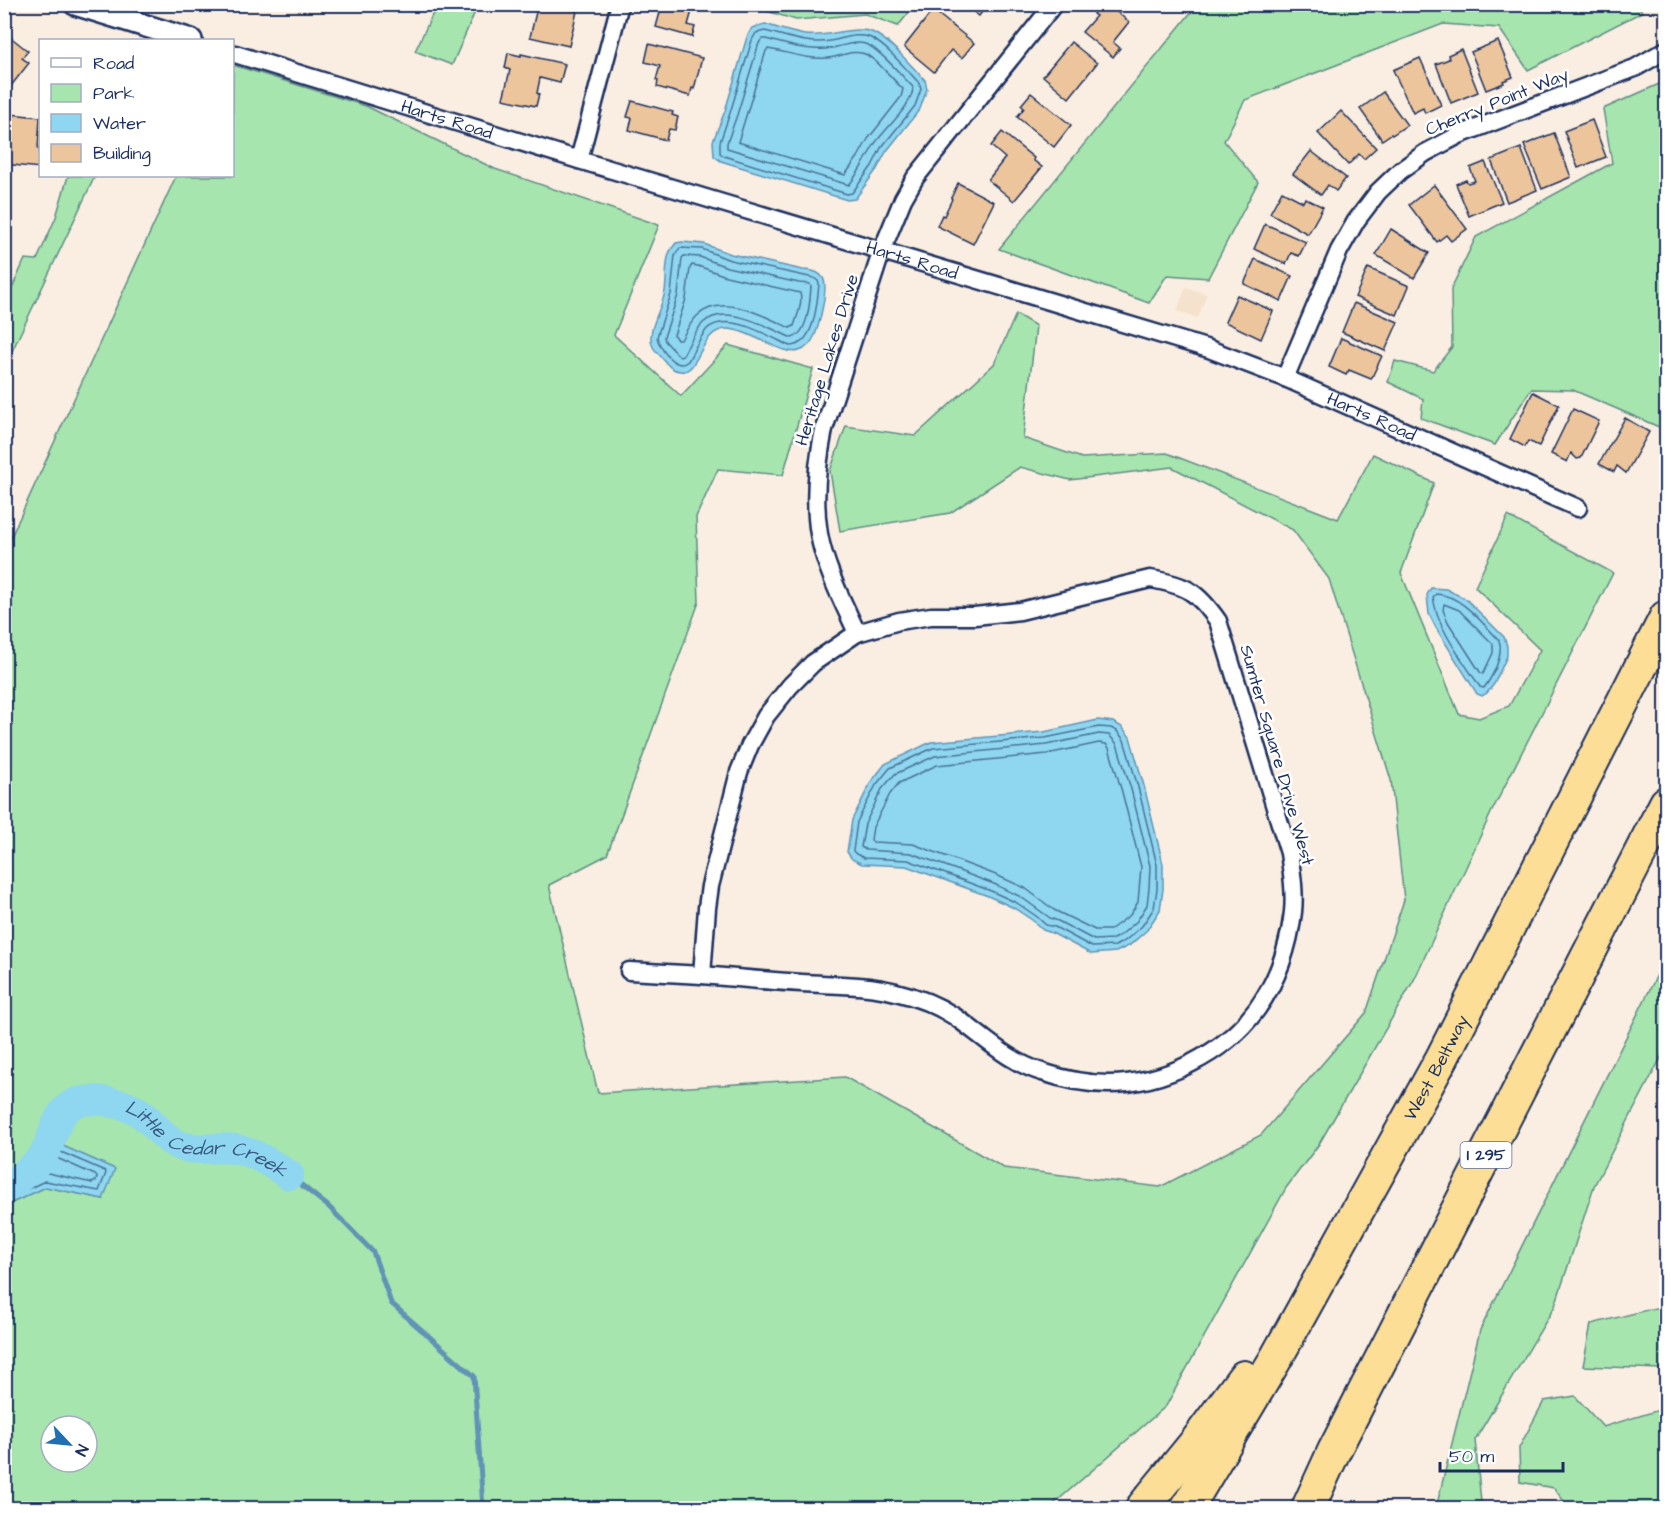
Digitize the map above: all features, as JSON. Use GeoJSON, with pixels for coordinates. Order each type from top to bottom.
{"type":"FeatureCollection","features":[{"type":"Feature","properties":{"kind":"highway","name":"West Beltway"},"geometry":{"type":"LineString","coordinates":[[1187,1509],[1275,1360],[1442,1058],[1666,616]]}},
{"type":"Feature","properties":{"kind":"highway","name":"I 295"},"geometry":{"type":"LineString","coordinates":[[1308,1509],[1335,1451],[1666,803]]}},
{"type":"Feature","properties":{"kind":"highway"},"geometry":{"type":"LineString","coordinates":[[1142,1509],[1235,1390],[1328,1247],[1442,1058]]}},
{"type":"Feature","properties":{"kind":"street"},"geometry":{"type":"LineString","coordinates":[[75,4],[188,39]]}},
{"type":"Feature","properties":{"kind":"street"},"geometry":{"type":"LineString","coordinates":[[579,160],[620,4]]}},
{"type":"Feature","properties":{"kind":"street","name":"Heritage Lakes Drive"},"geometry":{"type":"LineString","coordinates":[[857,633],[830,571],[819,535],[815,495],[824,429],[882,250],[903,199],[915,178],[1054,4]]}},
{"type":"Feature","properties":{"kind":"street","name":"Cherry Point Way"},"geometry":{"type":"LineString","coordinates":[[1286,378],[1339,251],[1356,221],[1378,192],[1400,171],[1425,153],[1459,135],[1635,68],[1666,50]]}},
{"type":"Feature","properties":{"kind":"street","name":"Harts Road"},"geometry":{"type":"LineString","coordinates":[[234,54],[1209,349],[1286,378],[1578,508]]}},
{"type":"Feature","properties":{"kind":"street","name":"Sumter Square Drive West"},"geometry":{"type":"LineString","coordinates":[[629,970],[866,987],[895,992],[927,1001],[953,1016],[1012,1059],[1039,1072],[1072,1081],[1108,1084],[1140,1082],[1174,1071],[1206,1055],[1234,1034],[1257,1009],[1274,979],[1287,945],[1293,911],[1293,879],[1288,854],[1218,621],[1207,604],[1191,590],[1172,582],[1150,579],[1020,611],[975,616],[931,616],[899,621],[857,633],[813,663],[790,686],[766,716],[750,745],[739,772],[710,886],[702,975]]}},
{"type":"Feature","properties":{"kind":"shaded area"},"geometry":{"type":"Polygon","coordinates":[[[1186,287],[1207,294],[1198,318],[1177,311],[1186,287]]]}},
{"type":"Feature","properties":{"kind":"green space"},"geometry":{"type":"Polygon","coordinates":[[[915,4],[898,26],[865,14],[796,20],[747,5],[915,4]]]}},
{"type":"Feature","properties":{"kind":"green space"},"geometry":{"type":"Polygon","coordinates":[[[1638,4],[1642,12],[1528,70],[1499,28],[1443,24],[1245,100],[1224,141],[1258,182],[1208,278],[1167,275],[1149,303],[999,249],[1197,5],[1638,4]]]}},
{"type":"Feature","properties":{"kind":"green space"},"geometry":{"type":"Polygon","coordinates":[[[437,5],[478,5],[452,65],[415,51],[437,5]]]}},
{"type":"Feature","properties":{"kind":"green space"},"geometry":{"type":"Polygon","coordinates":[[[234,65],[366,106],[495,169],[659,225],[614,335],[681,396],[728,345],[813,369],[783,475],[718,469],[696,517],[699,602],[607,855],[549,885],[598,1093],[845,1077],[1004,1168],[1160,1187],[1261,1135],[1366,1013],[1404,900],[1391,780],[1329,579],[1293,530],[1172,467],[1070,480],[1020,467],[950,513],[840,531],[830,471],[846,426],[915,436],[994,364],[1016,314],[1036,326],[1023,438],[1082,458],[1167,453],[1338,519],[1373,454],[1434,483],[1401,573],[1459,714],[1479,718],[1509,706],[1540,650],[1475,587],[1508,516],[1613,573],[1491,813],[1414,980],[1319,1144],[1286,1188],[1166,1406],[1049,1508],[5,1508],[5,1206],[46,1187],[103,1199],[45,1138],[30,1158],[4,1178],[5,550],[176,177],[234,177],[234,65]]]}},
{"type":"Feature","properties":{"kind":"green space"},"geometry":{"type":"Polygon","coordinates":[[[1666,81],[1666,430],[1573,390],[1531,389],[1495,445],[1421,418],[1423,399],[1388,382],[1395,361],[1433,371],[1452,347],[1451,289],[1476,237],[1612,163],[1603,109],[1666,81]]]}},
{"type":"Feature","properties":{"kind":"green space"},"geometry":{"type":"Polygon","coordinates":[[[68,177],[95,177],[5,366],[5,304],[25,259],[37,260],[56,217],[68,177]]]}},
{"type":"Feature","properties":{"kind":"green space"},"geometry":{"type":"Polygon","coordinates":[[[1666,957],[1666,1048],[1594,1186],[1555,1306],[1475,1440],[1481,1502],[1487,1508],[1436,1508],[1480,1330],[1666,957]]]}},
{"type":"Feature","properties":{"kind":"green space"},"geometry":{"type":"Polygon","coordinates":[[[1663,1306],[1666,1311],[1666,1362],[1661,1369],[1583,1366],[1591,1324],[1663,1306]]]}},
{"type":"Feature","properties":{"kind":"green space"},"geometry":{"type":"Polygon","coordinates":[[[1575,1396],[1603,1427],[1666,1408],[1666,1508],[1569,1508],[1554,1488],[1520,1482],[1519,1448],[1544,1401],[1575,1396]]]}},
{"type":"Feature","properties":{"kind":"water"},"geometry":{"type":"Polygon","coordinates":[[[765,24],[805,35],[822,35],[851,30],[874,33],[888,42],[925,80],[927,89],[920,109],[886,152],[877,169],[855,199],[847,200],[721,161],[714,156],[713,141],[725,111],[747,37],[752,28],[765,24]]]}},
{"type":"Feature","properties":{"kind":"water"},"geometry":{"type":"Polygon","coordinates":[[[676,243],[704,244],[731,254],[819,274],[825,283],[825,289],[814,338],[802,350],[793,352],[745,333],[727,329],[711,336],[687,370],[680,371],[670,366],[653,347],[651,334],[664,297],[669,254],[676,243]]]}},
{"type":"Feature","properties":{"kind":"water"},"geometry":{"type":"Polygon","coordinates":[[[1431,588],[1446,589],[1466,599],[1504,637],[1507,656],[1494,684],[1482,696],[1477,694],[1429,614],[1427,595],[1431,588]]]}},
{"type":"Feature","properties":{"kind":"water"},"geometry":{"type":"Polygon","coordinates":[[[1098,720],[1113,722],[1122,727],[1130,737],[1163,864],[1160,910],[1147,930],[1130,945],[1116,952],[1091,954],[1043,930],[1014,908],[988,896],[906,866],[862,864],[852,859],[847,852],[852,820],[871,782],[885,764],[931,742],[1044,732],[1098,720]]]}},
{"type":"Feature","properties":{"kind":"water"},"geometry":{"type":"Polygon","coordinates":[[[45,1138],[115,1169],[103,1199],[46,1187],[5,1206],[5,1178],[30,1158],[45,1138]]]}},
{"type":"Feature","properties":{"kind":"building"},"geometry":{"type":"Polygon","coordinates":[[[538,4],[550,4],[577,11],[569,46],[530,37],[538,4]]]}},
{"type":"Feature","properties":{"kind":"building"},"geometry":{"type":"Polygon","coordinates":[[[659,4],[694,4],[688,25],[695,27],[692,37],[656,27],[661,9],[658,8],[659,4]]]}},
{"type":"Feature","properties":{"kind":"building"},"geometry":{"type":"Polygon","coordinates":[[[963,4],[988,4],[979,16],[963,4]]]}},
{"type":"Feature","properties":{"kind":"building"},"geometry":{"type":"Polygon","coordinates":[[[1100,4],[1107,4],[1129,22],[1113,42],[1120,48],[1113,57],[1082,32],[1096,16],[1093,14],[1100,4]]]}},
{"type":"Feature","properties":{"kind":"building"},"geometry":{"type":"Polygon","coordinates":[[[933,10],[974,43],[962,58],[951,50],[934,72],[904,47],[933,10]]]}},
{"type":"Feature","properties":{"kind":"building"},"geometry":{"type":"Polygon","coordinates":[[[9,36],[28,51],[22,58],[29,63],[7,91],[4,89],[4,42],[9,36]]]}},
{"type":"Feature","properties":{"kind":"building"},"geometry":{"type":"Polygon","coordinates":[[[1498,41],[1513,77],[1486,90],[1471,52],[1498,41]]]}},
{"type":"Feature","properties":{"kind":"building"},"geometry":{"type":"Polygon","coordinates":[[[1071,42],[1097,63],[1069,98],[1043,76],[1071,42]]]}},
{"type":"Feature","properties":{"kind":"building"},"geometry":{"type":"Polygon","coordinates":[[[649,44],[702,58],[690,96],[657,87],[658,81],[656,80],[660,66],[645,62],[649,44]]]}},
{"type":"Feature","properties":{"kind":"building"},"geometry":{"type":"Polygon","coordinates":[[[1461,49],[1478,92],[1451,103],[1436,64],[1449,59],[1448,55],[1461,49]]]}},
{"type":"Feature","properties":{"kind":"building"},"geometry":{"type":"Polygon","coordinates":[[[508,53],[565,64],[560,83],[540,78],[536,106],[503,99],[510,70],[505,68],[508,53]]]}},
{"type":"Feature","properties":{"kind":"building"},"geometry":{"type":"Polygon","coordinates":[[[1420,58],[1441,105],[1425,113],[1423,108],[1413,113],[1393,70],[1420,58]]]}},
{"type":"Feature","properties":{"kind":"building"},"geometry":{"type":"Polygon","coordinates":[[[1383,92],[1407,125],[1382,140],[1360,109],[1383,92]]]}},
{"type":"Feature","properties":{"kind":"building"},"geometry":{"type":"Polygon","coordinates":[[[1031,93],[1071,125],[1054,147],[1017,117],[1024,108],[1021,105],[1031,93]]]}},
{"type":"Feature","properties":{"kind":"building"},"geometry":{"type":"Polygon","coordinates":[[[632,101],[673,112],[672,115],[678,117],[675,130],[669,129],[666,140],[629,130],[632,118],[627,117],[632,101]]]}},
{"type":"Feature","properties":{"kind":"building"},"geometry":{"type":"Polygon","coordinates":[[[1341,111],[1376,148],[1364,159],[1359,154],[1348,165],[1318,133],[1341,111]]]}},
{"type":"Feature","properties":{"kind":"building"},"geometry":{"type":"Polygon","coordinates":[[[9,114],[39,117],[39,168],[4,164],[9,114]]]}},
{"type":"Feature","properties":{"kind":"building"},"geometry":{"type":"Polygon","coordinates":[[[1592,120],[1606,157],[1578,168],[1564,131],[1592,120]]]}},
{"type":"Feature","properties":{"kind":"building"},"geometry":{"type":"Polygon","coordinates":[[[1002,132],[1042,167],[1014,201],[988,180],[1005,158],[991,146],[1002,132]]]}},
{"type":"Feature","properties":{"kind":"building"},"geometry":{"type":"Polygon","coordinates":[[[1554,133],[1571,177],[1542,189],[1524,145],[1554,133]]]}},
{"type":"Feature","properties":{"kind":"building"},"geometry":{"type":"Polygon","coordinates":[[[1521,148],[1537,190],[1507,202],[1491,160],[1521,148]]]}},
{"type":"Feature","properties":{"kind":"building"},"geometry":{"type":"Polygon","coordinates":[[[1311,151],[1346,178],[1336,191],[1328,185],[1321,195],[1293,174],[1311,151]]]}},
{"type":"Feature","properties":{"kind":"building"},"geometry":{"type":"Polygon","coordinates":[[[1485,162],[1502,202],[1469,216],[1456,184],[1466,180],[1468,183],[1475,181],[1470,168],[1485,162]]]}},
{"type":"Feature","properties":{"kind":"building"},"geometry":{"type":"Polygon","coordinates":[[[958,183],[994,202],[973,244],[937,226],[942,215],[944,216],[958,183]]]}},
{"type":"Feature","properties":{"kind":"building"},"geometry":{"type":"Polygon","coordinates":[[[1434,185],[1467,229],[1451,241],[1446,235],[1437,242],[1409,205],[1434,185]]]}},
{"type":"Feature","properties":{"kind":"building"},"geometry":{"type":"Polygon","coordinates":[[[1282,191],[1303,202],[1305,198],[1323,207],[1308,234],[1270,213],[1282,191]]]}},
{"type":"Feature","properties":{"kind":"building"},"geometry":{"type":"Polygon","coordinates":[[[4,195],[11,197],[4,214],[4,195]]]}},
{"type":"Feature","properties":{"kind":"building"},"geometry":{"type":"Polygon","coordinates":[[[1265,224],[1306,242],[1299,256],[1291,253],[1286,264],[1254,249],[1265,224]]]}},
{"type":"Feature","properties":{"kind":"building"},"geometry":{"type":"Polygon","coordinates":[[[1391,229],[1429,253],[1414,278],[1376,255],[1391,229]]]}},
{"type":"Feature","properties":{"kind":"building"},"geometry":{"type":"Polygon","coordinates":[[[1255,259],[1292,276],[1281,301],[1244,284],[1255,259]]]}},
{"type":"Feature","properties":{"kind":"building"},"geometry":{"type":"Polygon","coordinates":[[[1368,268],[1409,286],[1397,315],[1355,297],[1368,268]]]}},
{"type":"Feature","properties":{"kind":"building"},"geometry":{"type":"Polygon","coordinates":[[[1237,295],[1273,311],[1261,339],[1225,322],[1237,295]]]}},
{"type":"Feature","properties":{"kind":"building"},"geometry":{"type":"Polygon","coordinates":[[[1354,303],[1398,322],[1385,351],[1342,332],[1354,303]]]}},
{"type":"Feature","properties":{"kind":"building"},"geometry":{"type":"Polygon","coordinates":[[[1341,338],[1382,356],[1371,379],[1349,370],[1346,375],[1329,367],[1341,338]]]}},
{"type":"Feature","properties":{"kind":"building"},"geometry":{"type":"Polygon","coordinates":[[[1533,392],[1559,405],[1539,446],[1528,441],[1525,447],[1510,439],[1533,392]]]}},
{"type":"Feature","properties":{"kind":"building"},"geometry":{"type":"Polygon","coordinates":[[[1573,409],[1599,421],[1581,458],[1577,459],[1571,453],[1567,462],[1551,454],[1573,409]]]}},
{"type":"Feature","properties":{"kind":"building"},"geometry":{"type":"Polygon","coordinates":[[[1625,418],[1649,432],[1626,473],[1617,466],[1614,472],[1599,464],[1625,418]]]}},
{"type":"Feature","properties":{"kind":"waterway","name":"Little Cedar Creek"},"geometry":{"type":"LineString","coordinates":[[4,1186],[11,1185],[42,1157],[65,1110],[78,1102],[87,1101],[107,1102],[135,1110],[170,1140],[181,1146],[194,1149],[228,1148],[242,1151],[263,1159],[289,1175]]}},
{"type":"Feature","properties":{"kind":"waterway","name":"Little Cedar Creek"},"geometry":{"type":"LineString","coordinates":[[289,1175],[329,1207],[373,1252],[391,1303],[474,1376],[483,1508]]}}]}
